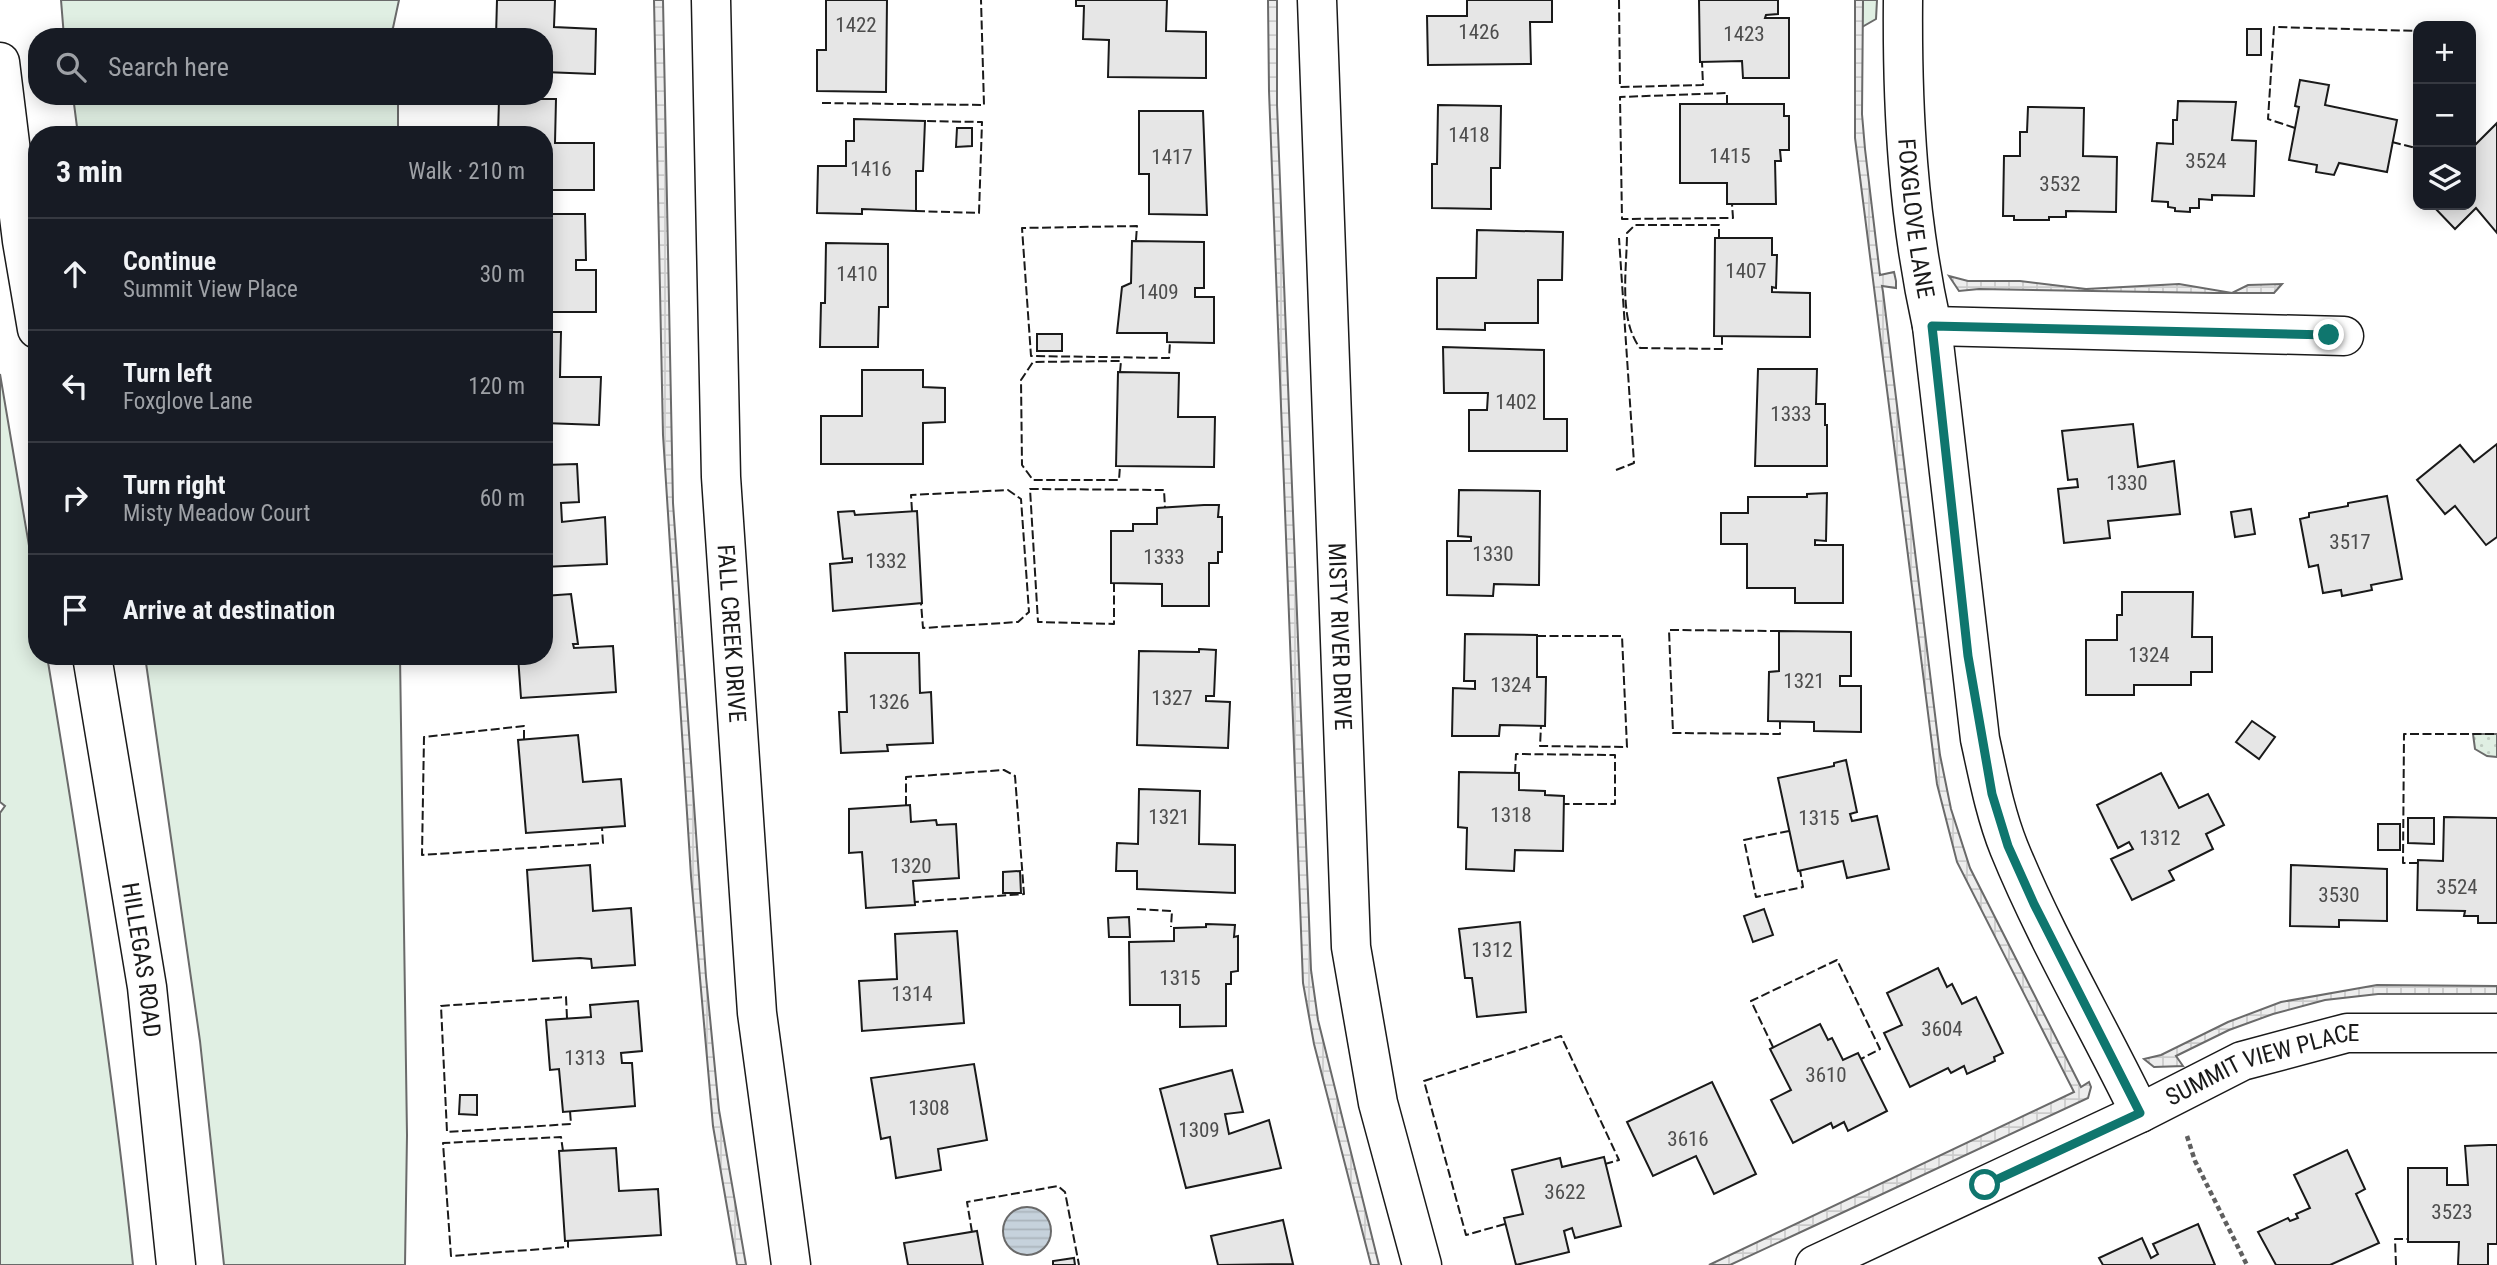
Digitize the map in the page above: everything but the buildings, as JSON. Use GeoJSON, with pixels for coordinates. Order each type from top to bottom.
{"type":"FeatureCollection","features":[{"type":"Feature","properties":{"kind":"street","name":"FALL CREEK DRIVE"},"geometry":{"type":"LineString","coordinates":[[711,0],[721,477],[757,1023],[791,1265]]}},
{"type":"Feature","properties":{"kind":"street","name":"MISTY RIVER DRIVE"},"geometry":{"type":"LineString","coordinates":[[1317,0],[1350,947],[1381,1116],[1422,1265]]}},
{"type":"Feature","properties":{"kind":"street","name":"FOXGLOVE LANE"},"geometry":{"type":"LineString","coordinates":[[1903,0],[1906,163],[1922,283],[1932,326],[1968,656],[1992,794],[2008,846],[2034,904],[2140,1113]]}},
{"type":"Feature","properties":{"kind":"street"},"geometry":{"type":"LineString","coordinates":[[0,62],[28,277]]}},
{"type":"Feature","properties":{"kind":"street"},"geometry":{"type":"LineString","coordinates":[[1932,326],[2344,336]]}},
{"type":"Feature","properties":{"kind":"street","name":"HILLEGAS ROAD"},"geometry":{"type":"LineString","coordinates":[[93,665],[147,987],[176,1265]]}},
{"type":"Feature","properties":{"kind":"street","name":"SUMMIT VIEW PLACE"},"geometry":{"type":"LineString","coordinates":[[1815,1265],[2140,1113],[2242,1061],[2347,1032],[2497,1033]]}},
{"type":"Feature","properties":{"kind":"path"},"geometry":{"type":"LineString","coordinates":[[2186,1132],[2195,1161],[2247,1265]]}},
{"type":"Feature","properties":{"kind":"green space"},"geometry":{"type":"Polygon","coordinates":[[[61,0],[399,0],[393,28],[63,28],[61,0]]]}},
{"type":"Feature","properties":{"kind":"green space"},"geometry":{"type":"Polygon","coordinates":[[[1863,0],[1877,0],[1876,19],[1862,27],[1863,0]]]}},
{"type":"Feature","properties":{"kind":"green space"},"geometry":{"type":"Polygon","coordinates":[[[74,105],[398,105],[398,126],[77,126],[74,105]]]}},
{"type":"Feature","properties":{"kind":"green space"},"geometry":{"type":"Polygon","coordinates":[[[0,374],[28,540],[28,665],[48,665],[106,1036],[133,1265],[0,1265],[0,813],[5,806],[0,802],[0,374]]]}},
{"type":"Feature","properties":{"kind":"green space"},"geometry":{"type":"Polygon","coordinates":[[[146,665],[400,665],[407,1135],[405,1265],[224,1265],[200,1041],[146,665]]]}},
{"type":"Feature","properties":{"kind":"green space"},"geometry":{"type":"Polygon","coordinates":[[[2473,734],[2497,734],[2497,757],[2487,756],[2475,749],[2473,734]]]}},
{"type":"Feature","properties":{"kind":"shaded area"},"geometry":{"type":"Polygon","coordinates":[[[654,0],[663,0],[673,503],[706,977],[719,1110],[746,1265],[737,1265],[713,1126],[691,876],[663,435],[654,0]]]}},
{"type":"Feature","properties":{"kind":"shaded area"},"geometry":{"type":"Polygon","coordinates":[[[1268,0],[1277,0],[1277,105],[1311,970],[1318,1020],[1379,1265],[1371,1265],[1314,1044],[1303,983],[1269,91],[1268,0]]]}},
{"type":"Feature","properties":{"kind":"shaded area"},"geometry":{"type":"Polygon","coordinates":[[[1855,0],[1863,0],[1862,114],[1865,149],[1880,275],[1894,272],[1896,281],[1896,288],[1882,286],[1940,755],[1951,809],[1970,868],[2081,1087],[2089,1082],[2091,1087],[2088,1098],[1816,1225],[1730,1265],[1709,1265],[2074,1092],[1957,862],[1937,784],[1855,138],[1855,0]]]}},
{"type":"Feature","properties":{"kind":"shaded area"},"geometry":{"type":"Polygon","coordinates":[[[1949,276],[1968,281],[2020,281],[2086,289],[2179,284],[2232,293],[1979,289],[1959,291],[1949,276]]]}},
{"type":"Feature","properties":{"kind":"shaded area"},"geometry":{"type":"Polygon","coordinates":[[[2282,284],[2274,293],[2232,293],[2248,285],[2282,284]]]}},
{"type":"Feature","properties":{"kind":"shaded area"},"geometry":{"type":"Polygon","coordinates":[[[2377,985],[2497,986],[2497,994],[2378,994],[2325,1000],[2273,1014],[2229,1030],[2176,1056],[2183,1066],[2154,1067],[2144,1059],[2161,1055],[2228,1022],[2281,1002],[2377,985]]]}},
{"type":"Feature","properties":{"kind":"shaded area"},"geometry":{"type":"Polygon","coordinates":[[[1027,1207],[1044,1214],[1051,1231],[1044,1248],[1027,1255],[1010,1248],[1003,1231],[1010,1214],[1027,1207]]]}},
{"type":"Feature","properties":{"kind":"fence"},"geometry":{"type":"LineString","coordinates":[[822,103],[984,105],[981,0]]}},
{"type":"Feature","properties":{"kind":"fence"},"geometry":{"type":"LineString","coordinates":[[1619,0],[1620,87],[1703,85],[1702,62]]}},
{"type":"Feature","properties":{"kind":"fence"},"geometry":{"type":"LineString","coordinates":[[2295,128],[2268,119],[2274,27],[2413,31]]}},
{"type":"Feature","properties":{"kind":"fence"},"geometry":{"type":"LineString","coordinates":[[1727,104],[1727,93],[1620,97],[1622,219],[1733,218],[1732,204]]}},
{"type":"Feature","properties":{"kind":"fence"},"geometry":{"type":"LineString","coordinates":[[916,211],[979,213],[982,122],[925,121]]}},
{"type":"Feature","properties":{"kind":"fence"},"geometry":{"type":"LineString","coordinates":[[2392,142],[2416,147]]}},
{"type":"Feature","properties":{"kind":"fence"},"geometry":{"type":"LineString","coordinates":[[1719,238],[1719,225],[1635,225],[1627,233],[1625,293],[1629,323],[1640,348],[1722,349],[1722,337]]}},
{"type":"Feature","properties":{"kind":"fence"},"geometry":{"type":"LineString","coordinates":[[1136,240],[1137,226],[1022,228],[1031,356],[1169,358],[1170,342]]}},
{"type":"Feature","properties":{"kind":"fence"},"geometry":{"type":"LineString","coordinates":[[1616,470],[1634,463],[1619,238]]}},
{"type":"Feature","properties":{"kind":"fence"},"geometry":{"type":"LineString","coordinates":[[1120,372],[1121,361],[1033,362],[1021,380],[1022,465],[1033,480],[1119,480],[1120,466]]}},
{"type":"Feature","properties":{"kind":"fence"},"geometry":{"type":"LineString","coordinates":[[1114,583],[1114,624],[1038,622],[1030,489],[1164,490],[1165,508]]}},
{"type":"Feature","properties":{"kind":"fence"},"geometry":{"type":"LineString","coordinates":[[912,511],[911,495],[1008,490],[1021,499],[1029,612],[1018,622],[923,628],[921,603]]}},
{"type":"Feature","properties":{"kind":"fence"},"geometry":{"type":"LineString","coordinates":[[1779,631],[1669,630],[1673,733],[1780,734],[1780,721]]}},
{"type":"Feature","properties":{"kind":"fence"},"geometry":{"type":"LineString","coordinates":[[1537,636],[1622,636],[1627,747],[1540,746],[1541,726]]}},
{"type":"Feature","properties":{"kind":"fence"},"geometry":{"type":"LineString","coordinates":[[524,739],[524,726],[424,737],[422,855],[603,843],[602,828]]}},
{"type":"Feature","properties":{"kind":"fence"},"geometry":{"type":"LineString","coordinates":[[2418,863],[2403,863],[2404,734],[2497,734]]}},
{"type":"Feature","properties":{"kind":"fence"},"geometry":{"type":"LineString","coordinates":[[1515,773],[1516,754],[1615,755],[1615,804],[1564,804]]}},
{"type":"Feature","properties":{"kind":"fence"},"geometry":{"type":"LineString","coordinates":[[906,805],[906,777],[1004,770],[1015,776],[1024,894],[914,902]]}},
{"type":"Feature","properties":{"kind":"fence"},"geometry":{"type":"LineString","coordinates":[[1789,831],[1744,840],[1756,897],[1803,887],[1800,870]]}},
{"type":"Feature","properties":{"kind":"fence"},"geometry":{"type":"LineString","coordinates":[[1137,909],[1172,911],[1171,927]]}},
{"type":"Feature","properties":{"kind":"fence"},"geometry":{"type":"LineString","coordinates":[[1773,1047],[1751,1001],[1837,960],[1880,1049],[1861,1059]]}},
{"type":"Feature","properties":{"kind":"fence"},"geometry":{"type":"LineString","coordinates":[[567,1018],[566,997],[441,1006],[447,1132],[571,1124],[570,1111]]}},
{"type":"Feature","properties":{"kind":"fence"},"geometry":{"type":"LineString","coordinates":[[1505,1224],[1466,1235],[1424,1081],[1561,1036],[1619,1160],[1605,1164]]}},
{"type":"Feature","properties":{"kind":"fence"},"geometry":{"type":"LineString","coordinates":[[563,1151],[561,1137],[443,1143],[451,1256],[568,1247],[568,1241]]}},
{"type":"Feature","properties":{"kind":"fence"},"geometry":{"type":"LineString","coordinates":[[972,1232],[967,1202],[1058,1186],[1065,1192],[1079,1265]]}},
{"type":"Feature","properties":{"kind":"fence"},"geometry":{"type":"LineString","coordinates":[[2396,1265],[2395,1239],[2408,1239]]}},
{"type":"Feature","properties":{"kind":"route"},"geometry":{"type":"LineString","coordinates":[[1985,1185],[2140,1113],[2034,904],[2008,846],[1992,794],[1980,739],[1968,656],[1937,393],[1932,326],[2329,335]]}}]}
